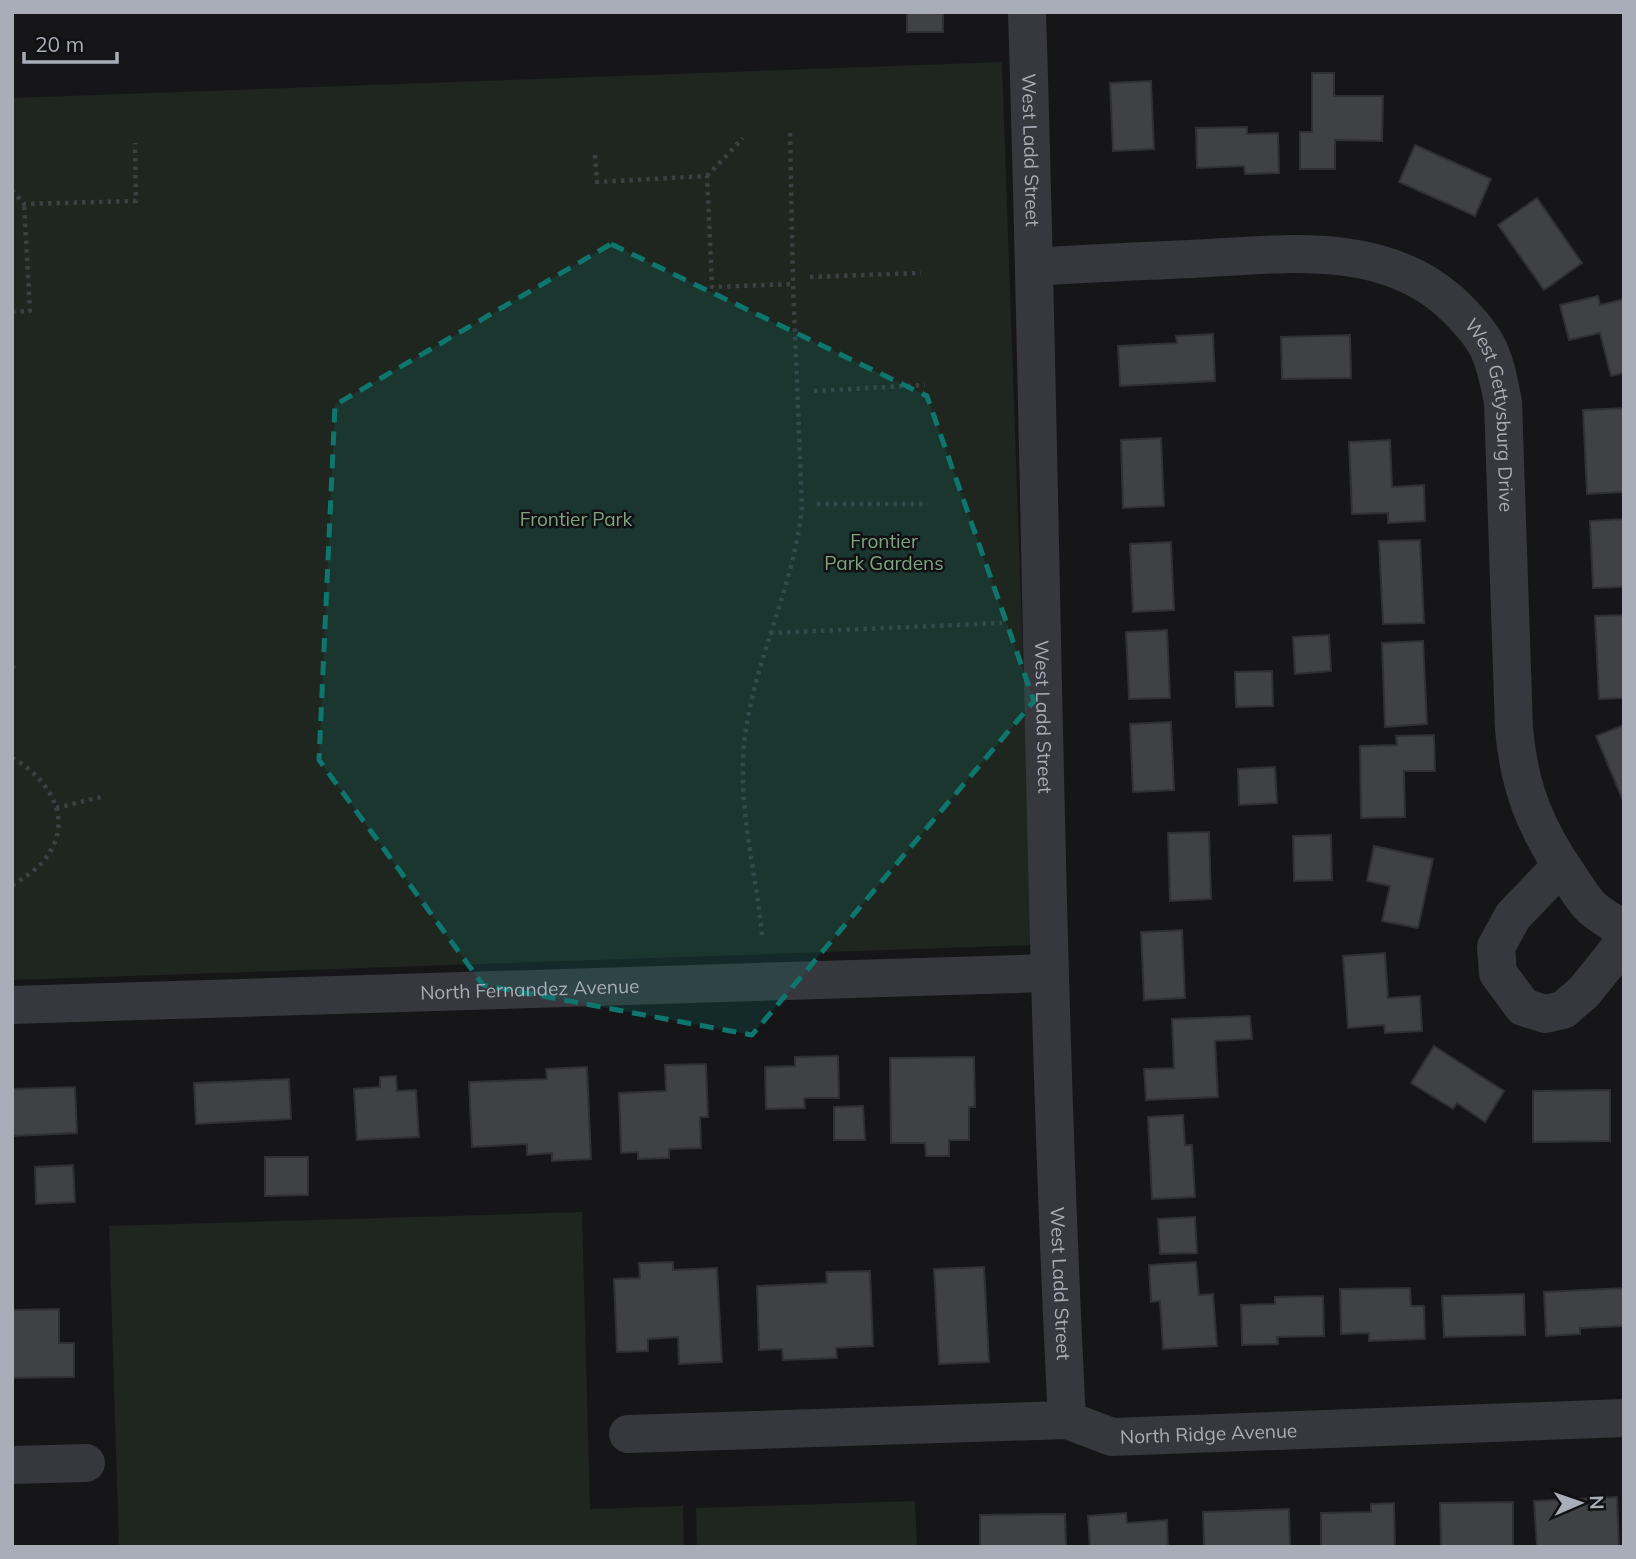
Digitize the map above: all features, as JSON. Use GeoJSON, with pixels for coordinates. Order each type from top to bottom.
{"type":"FeatureCollection","features":[{"type":"Feature","properties":{"kind":"street","name":"West Ladd Street"},"geometry":{"type":"LineString","coordinates":[[1027,12],[1035,267],[1049,973],[1067,1420]]}},
{"type":"Feature","properties":{"kind":"street","name":"West Gettysburg Drive"},"geometry":{"type":"LineString","coordinates":[[1035,267],[1283,254],[1332,255],[1371,261],[1402,271],[1438,292],[1465,316],[1487,346],[1503,402],[1517,764],[1527,802],[1545,841],[1561,866],[1589,905],[1624,930]]}},
{"type":"Feature","properties":{"kind":"street"},"geometry":{"type":"LineString","coordinates":[[1561,866],[1513,916],[1496,947],[1498,973],[1523,1007],[1545,1014],[1563,1010],[1584,992],[1624,942]]}},
{"type":"Feature","properties":{"kind":"street","name":"North Fernandez Avenue"},"geometry":{"type":"LineString","coordinates":[[12,1005],[1049,973]]}},
{"type":"Feature","properties":{"kind":"street","name":"North Ridge Avenue"},"geometry":{"type":"LineString","coordinates":[[628,1434],[1067,1420],[1112,1437],[1624,1418]]}},
{"type":"Feature","properties":{"kind":"street"},"geometry":{"type":"LineString","coordinates":[[12,1465],[86,1463]]}},
{"type":"Feature","properties":{"kind":"path"},"geometry":{"type":"LineString","coordinates":[[762,935],[758,889],[744,818],[742,780],[750,703],[799,540],[802,507],[790,130]]}},
{"type":"Feature","properties":{"kind":"path"},"geometry":{"type":"LineString","coordinates":[[595,155],[597,182],[707,176],[743,138]]}},
{"type":"Feature","properties":{"kind":"path"},"geometry":{"type":"LineString","coordinates":[[24,204],[136,201],[135,143]]}},
{"type":"Feature","properties":{"kind":"path"},"geometry":{"type":"LineString","coordinates":[[707,176],[712,287],[793,284]]}},
{"type":"Feature","properties":{"kind":"path"},"geometry":{"type":"LineString","coordinates":[[12,190],[24,204],[30,311],[12,312]]}},
{"type":"Feature","properties":{"kind":"path"},"geometry":{"type":"LineString","coordinates":[[810,276],[921,273]]}},
{"type":"Feature","properties":{"kind":"path"},"geometry":{"type":"LineString","coordinates":[[814,391],[925,386]]}},
{"type":"Feature","properties":{"kind":"path"},"geometry":{"type":"LineString","coordinates":[[817,505],[929,504]]}},
{"type":"Feature","properties":{"kind":"path"},"geometry":{"type":"LineString","coordinates":[[770,633],[1002,623]]}},
{"type":"Feature","properties":{"kind":"path"},"geometry":{"type":"LineString","coordinates":[[12,668],[17,664]]}},
{"type":"Feature","properties":{"kind":"path"},"geometry":{"type":"LineString","coordinates":[[12,758],[34,771],[44,783],[56,808],[57,831],[56,841],[37,868],[12,886]]}},
{"type":"Feature","properties":{"kind":"path"},"geometry":{"type":"LineString","coordinates":[[56,808],[101,797]]}},
{"type":"Feature","properties":{"kind":"highlighted area"},"geometry":{"type":"Polygon","coordinates":[[[611,244],[927,396],[1034,701],[752,1035],[483,985],[319,760],[335,405],[611,244]]]}},
{"type":"Feature","properties":{"kind":"green space","name":"Frontier Park"},"geometry":{"type":"Polygon","coordinates":[[[1002,62],[1033,945],[12,980],[12,98],[1002,62]]]}},
{"type":"Feature","properties":{"kind":"green space"},"geometry":{"type":"Polygon","coordinates":[[[582,1212],[590,1509],[683,1506],[684,1547],[119,1547],[109,1226],[582,1212]]]}},
{"type":"Feature","properties":{"kind":"green space"},"geometry":{"type":"Polygon","coordinates":[[[915,1501],[917,1547],[697,1547],[696,1508],[915,1501]]]}},
{"type":"Feature","properties":{"kind":"building"},"geometry":{"type":"Polygon","coordinates":[[[907,12],[943,12],[943,32],[907,32],[907,12]]]}},
{"type":"Feature","properties":{"kind":"building"},"geometry":{"type":"Polygon","coordinates":[[[1312,73],[1334,73],[1334,96],[1383,96],[1382,141],[1335,140],[1335,169],[1300,169],[1300,132],[1312,132],[1312,73]]]}},
{"type":"Feature","properties":{"kind":"building"},"geometry":{"type":"Polygon","coordinates":[[[1151,81],[1154,149],[1113,151],[1110,83],[1151,81]]]}},
{"type":"Feature","properties":{"kind":"building"},"geometry":{"type":"Polygon","coordinates":[[[1247,127],[1247,134],[1278,133],[1279,173],[1245,174],[1244,166],[1197,168],[1196,128],[1247,127]]]}},
{"type":"Feature","properties":{"kind":"building"},"geometry":{"type":"Polygon","coordinates":[[[1415,145],[1491,179],[1475,216],[1399,182],[1415,145]]]}},
{"type":"Feature","properties":{"kind":"building"},"geometry":{"type":"Polygon","coordinates":[[[1537,198],[1582,263],[1544,290],[1498,225],[1537,198]]]}},
{"type":"Feature","properties":{"kind":"building"},"geometry":{"type":"Polygon","coordinates":[[[1598,296],[1600,305],[1624,299],[1624,373],[1611,376],[1600,333],[1569,340],[1560,305],[1598,296]]]}},
{"type":"Feature","properties":{"kind":"building"},"geometry":{"type":"Polygon","coordinates":[[[1213,334],[1215,381],[1120,386],[1118,346],[1177,343],[1176,336],[1213,334]]]}},
{"type":"Feature","properties":{"kind":"building"},"geometry":{"type":"Polygon","coordinates":[[[1350,335],[1351,378],[1282,379],[1281,337],[1350,335]]]}},
{"type":"Feature","properties":{"kind":"building"},"geometry":{"type":"Polygon","coordinates":[[[1624,408],[1624,492],[1587,494],[1583,410],[1624,408]]]}},
{"type":"Feature","properties":{"kind":"building"},"geometry":{"type":"Polygon","coordinates":[[[1161,438],[1164,506],[1123,508],[1121,440],[1161,438]]]}},
{"type":"Feature","properties":{"kind":"building"},"geometry":{"type":"Polygon","coordinates":[[[1390,440],[1392,487],[1424,485],[1425,521],[1388,523],[1388,513],[1352,514],[1349,442],[1390,440]]]}},
{"type":"Feature","properties":{"kind":"building"},"geometry":{"type":"Polygon","coordinates":[[[1624,519],[1624,587],[1593,588],[1590,521],[1624,519]]]}},
{"type":"Feature","properties":{"kind":"building"},"geometry":{"type":"Polygon","coordinates":[[[1420,540],[1424,623],[1383,624],[1379,541],[1420,540]]]}},
{"type":"Feature","properties":{"kind":"building"},"geometry":{"type":"Polygon","coordinates":[[[1171,542],[1174,610],[1133,612],[1130,544],[1171,542]]]}},
{"type":"Feature","properties":{"kind":"building"},"geometry":{"type":"Polygon","coordinates":[[[1624,615],[1624,698],[1599,699],[1595,616],[1624,615]]]}},
{"type":"Feature","properties":{"kind":"building"},"geometry":{"type":"Polygon","coordinates":[[[1167,630],[1170,698],[1129,699],[1126,632],[1167,630]]]}},
{"type":"Feature","properties":{"kind":"building"},"geometry":{"type":"Polygon","coordinates":[[[1329,635],[1331,671],[1295,674],[1293,637],[1329,635]]]}},
{"type":"Feature","properties":{"kind":"building"},"geometry":{"type":"Polygon","coordinates":[[[1423,641],[1427,724],[1385,727],[1382,643],[1423,641]]]}},
{"type":"Feature","properties":{"kind":"building"},"geometry":{"type":"Polygon","coordinates":[[[1272,671],[1273,706],[1236,707],[1235,672],[1272,671]]]}},
{"type":"Feature","properties":{"kind":"building"},"geometry":{"type":"Polygon","coordinates":[[[1171,722],[1174,790],[1133,792],[1130,724],[1171,722]]]}},
{"type":"Feature","properties":{"kind":"building"},"geometry":{"type":"Polygon","coordinates":[[[1624,725],[1624,803],[1596,736],[1624,725]]]}},
{"type":"Feature","properties":{"kind":"building"},"geometry":{"type":"Polygon","coordinates":[[[1434,735],[1435,771],[1404,771],[1405,817],[1361,818],[1360,746],[1397,745],[1396,736],[1434,735]]]}},
{"type":"Feature","properties":{"kind":"building"},"geometry":{"type":"Polygon","coordinates":[[[1275,767],[1277,803],[1239,805],[1238,769],[1275,767]]]}},
{"type":"Feature","properties":{"kind":"building"},"geometry":{"type":"Polygon","coordinates":[[[1209,832],[1211,899],[1170,901],[1168,833],[1209,832]]]}},
{"type":"Feature","properties":{"kind":"building"},"geometry":{"type":"Polygon","coordinates":[[[1331,835],[1332,880],[1294,881],[1293,836],[1331,835]]]}},
{"type":"Feature","properties":{"kind":"building"},"geometry":{"type":"Polygon","coordinates":[[[1374,846],[1433,859],[1418,928],[1382,921],[1390,886],[1367,881],[1374,846]]]}},
{"type":"Feature","properties":{"kind":"building"},"geometry":{"type":"Polygon","coordinates":[[[1182,930],[1185,998],[1144,1000],[1141,932],[1182,930]]]}},
{"type":"Feature","properties":{"kind":"building"},"geometry":{"type":"Polygon","coordinates":[[[1385,953],[1388,998],[1420,996],[1422,1031],[1385,1033],[1384,1025],[1348,1028],[1343,956],[1385,953]]]}},
{"type":"Feature","properties":{"kind":"building"},"geometry":{"type":"Polygon","coordinates":[[[1250,1016],[1252,1039],[1215,1041],[1218,1097],[1146,1100],[1144,1069],[1174,1068],[1172,1019],[1250,1016]]]}},
{"type":"Feature","properties":{"kind":"building"},"geometry":{"type":"Polygon","coordinates":[[[1434,1046],[1504,1091],[1485,1122],[1457,1103],[1453,1109],[1411,1083],[1434,1046]]]}},
{"type":"Feature","properties":{"kind":"building"},"geometry":{"type":"Polygon","coordinates":[[[838,1056],[839,1098],[804,1098],[805,1108],[766,1109],[765,1067],[795,1066],[795,1057],[838,1056]]]}},
{"type":"Feature","properties":{"kind":"building"},"geometry":{"type":"Polygon","coordinates":[[[974,1057],[975,1107],[969,1107],[969,1140],[949,1140],[949,1156],[926,1156],[925,1143],[891,1143],[890,1058],[974,1057]]]}},
{"type":"Feature","properties":{"kind":"building"},"geometry":{"type":"Polygon","coordinates":[[[706,1064],[708,1117],[700,1117],[701,1148],[669,1149],[669,1158],[638,1159],[638,1152],[621,1153],[619,1093],[666,1091],[665,1065],[706,1064]]]}},
{"type":"Feature","properties":{"kind":"building"},"geometry":{"type":"Polygon","coordinates":[[[587,1067],[591,1159],[552,1161],[552,1153],[527,1155],[527,1144],[472,1147],[469,1082],[547,1079],[546,1069],[587,1067]]]}},
{"type":"Feature","properties":{"kind":"building"},"geometry":{"type":"Polygon","coordinates":[[[396,1076],[397,1091],[416,1090],[419,1137],[357,1140],[354,1089],[380,1087],[380,1077],[396,1076]]]}},
{"type":"Feature","properties":{"kind":"building"},"geometry":{"type":"Polygon","coordinates":[[[289,1079],[291,1119],[196,1124],[194,1083],[289,1079]]]}},
{"type":"Feature","properties":{"kind":"building"},"geometry":{"type":"Polygon","coordinates":[[[75,1087],[77,1133],[12,1136],[12,1089],[75,1087]]]}},
{"type":"Feature","properties":{"kind":"building"},"geometry":{"type":"Polygon","coordinates":[[[1610,1090],[1610,1141],[1533,1142],[1533,1091],[1610,1090]]]}},
{"type":"Feature","properties":{"kind":"building"},"geometry":{"type":"Polygon","coordinates":[[[863,1106],[865,1140],[834,1140],[834,1107],[863,1106]]]}},
{"type":"Feature","properties":{"kind":"building"},"geometry":{"type":"Polygon","coordinates":[[[1183,1115],[1185,1145],[1192,1145],[1195,1197],[1152,1199],[1148,1117],[1183,1115]]]}},
{"type":"Feature","properties":{"kind":"building"},"geometry":{"type":"Polygon","coordinates":[[[265,1157],[308,1157],[308,1195],[265,1196],[265,1157]]]}},
{"type":"Feature","properties":{"kind":"building"},"geometry":{"type":"Polygon","coordinates":[[[73,1165],[75,1202],[36,1204],[35,1167],[73,1165]]]}},
{"type":"Feature","properties":{"kind":"building"},"geometry":{"type":"Polygon","coordinates":[[[1195,1217],[1197,1253],[1160,1254],[1158,1219],[1195,1217]]]}},
{"type":"Feature","properties":{"kind":"building"},"geometry":{"type":"Polygon","coordinates":[[[673,1262],[673,1270],[717,1268],[722,1362],[679,1364],[678,1337],[648,1339],[648,1351],[617,1352],[614,1279],[640,1278],[639,1263],[673,1262]]]}},
{"type":"Feature","properties":{"kind":"building"},"geometry":{"type":"Polygon","coordinates":[[[1196,1262],[1199,1295],[1213,1294],[1217,1346],[1163,1349],[1160,1301],[1151,1302],[1149,1265],[1196,1262]]]}},
{"type":"Feature","properties":{"kind":"building"},"geometry":{"type":"Polygon","coordinates":[[[984,1267],[989,1362],[939,1364],[934,1269],[984,1267]]]}},
{"type":"Feature","properties":{"kind":"building"},"geometry":{"type":"Polygon","coordinates":[[[870,1271],[873,1346],[836,1348],[837,1358],[783,1360],[782,1349],[759,1350],[757,1286],[827,1283],[826,1272],[870,1271]]]}},
{"type":"Feature","properties":{"kind":"building"},"geometry":{"type":"Polygon","coordinates":[[[1410,1288],[1411,1306],[1424,1306],[1425,1339],[1369,1341],[1369,1333],[1341,1334],[1340,1289],[1410,1288]]]}},
{"type":"Feature","properties":{"kind":"building"},"geometry":{"type":"Polygon","coordinates":[[[1624,1288],[1624,1326],[1580,1328],[1580,1334],[1546,1336],[1544,1292],[1624,1288]]]}},
{"type":"Feature","properties":{"kind":"building"},"geometry":{"type":"Polygon","coordinates":[[[1524,1294],[1525,1335],[1444,1337],[1442,1296],[1524,1294]]]}},
{"type":"Feature","properties":{"kind":"building"},"geometry":{"type":"Polygon","coordinates":[[[1323,1296],[1324,1336],[1277,1337],[1278,1344],[1242,1345],[1241,1305],[1275,1304],[1275,1297],[1323,1296]]]}},
{"type":"Feature","properties":{"kind":"building"},"geometry":{"type":"Polygon","coordinates":[[[59,1309],[59,1343],[74,1343],[74,1377],[12,1378],[12,1310],[59,1309]]]}},
{"type":"Feature","properties":{"kind":"building"},"geometry":{"type":"Polygon","coordinates":[[[1617,1497],[1619,1547],[1537,1547],[1534,1501],[1617,1497]]]}},
{"type":"Feature","properties":{"kind":"building"},"geometry":{"type":"Polygon","coordinates":[[[1513,1502],[1513,1547],[1441,1547],[1440,1503],[1513,1502]]]}},
{"type":"Feature","properties":{"kind":"building"},"geometry":{"type":"Polygon","coordinates":[[[1394,1503],[1395,1547],[1321,1547],[1321,1513],[1371,1512],[1371,1504],[1394,1503]]]}},
{"type":"Feature","properties":{"kind":"building"},"geometry":{"type":"Polygon","coordinates":[[[1289,1509],[1290,1547],[1204,1547],[1203,1512],[1289,1509]]]}},
{"type":"Feature","properties":{"kind":"building"},"geometry":{"type":"Polygon","coordinates":[[[1126,1513],[1127,1523],[1167,1520],[1168,1547],[1090,1547],[1088,1516],[1126,1513]]]}},
{"type":"Feature","properties":{"kind":"building"},"geometry":{"type":"Polygon","coordinates":[[[1065,1514],[1066,1547],[980,1547],[980,1515],[1065,1514]]]}},
{"type":"Feature","properties":{"kind":"park label","name":"Frontier Park Gardens"},"geometry":{"type":"Point","coordinates":[884,552]}}]}
